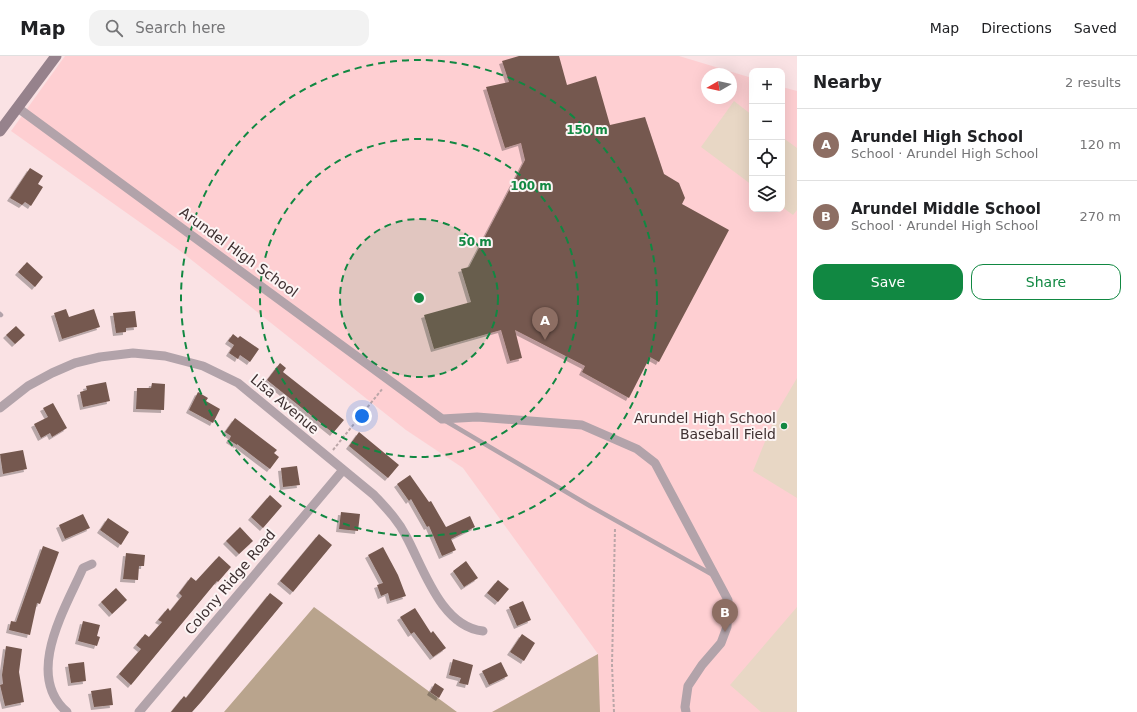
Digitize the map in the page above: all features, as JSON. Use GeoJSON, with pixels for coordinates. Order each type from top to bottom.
{"type":"FeatureCollection","features":[{"type":"Feature","properties":{"kind":"main road"},"geometry":{"type":"LineString","coordinates":[[0,131],[56,56]]}},
{"type":"Feature","properties":{"kind":"street","name":"Arundel High School"},"geometry":{"type":"LineString","coordinates":[[18,108],[442,419]]}},
{"type":"Feature","properties":{"kind":"street","name":"Lisa Avenue"},"geometry":{"type":"LineString","coordinates":[[0,408],[28,386],[52,373],[75,363],[100,357],[133,353],[165,356],[203,366],[238,383],[374,495],[391,513],[406,534],[430,584],[450,614],[458,622],[473,630],[483,632]]}},
{"type":"Feature","properties":{"kind":"street"},"geometry":{"type":"LineString","coordinates":[[442,419],[477,417],[582,425],[637,449],[655,463],[728,600],[727,627],[721,643],[702,665],[688,686],[685,706],[686,712]]}},
{"type":"Feature","properties":{"kind":"street","name":"Colony Ridge Road"},"geometry":{"type":"LineString","coordinates":[[139,712],[343,470]]}},
{"type":"Feature","properties":{"kind":"street"},"geometry":{"type":"LineString","coordinates":[[68,712],[52,693],[47,674],[49,653],[57,629],[83,568],[92,564]]}},
{"type":"Feature","properties":{"kind":"lane","name":"Arundel High School"},"geometry":{"type":"LineString","coordinates":[[442,419],[716,578]]}},
{"type":"Feature","properties":{"kind":"path"},"geometry":{"type":"LineString","coordinates":[[327,457],[390,380]]}},
{"type":"Feature","properties":{"kind":"path"},"geometry":{"type":"LineString","coordinates":[[614,712],[612,665],[615,520]]}},
{"type":"Feature","properties":{"kind":"shaded area"},"geometry":{"type":"Polygon","coordinates":[[[65,56],[679,56],[719,68],[701,68],[701,104],[737,104],[737,73],[749,77],[749,212],[785,212],[785,88],[797,91],[797,712],[492,712],[598,654],[463,468],[406,430],[179,250],[11,131],[65,56]]]}},
{"type":"Feature","properties":{"kind":"shaded area"},"geometry":{"type":"Polygon","coordinates":[[[737,103],[749,113],[749,183],[701,147],[732,104],[737,103]]]}},
{"type":"Feature","properties":{"kind":"shaded area"},"geometry":{"type":"Polygon","coordinates":[[[785,139],[797,148],[797,210],[793,215],[785,209],[785,139]]]}},
{"type":"Feature","properties":{"kind":"shaded area","name":"Arundel High School Baseball Field"},"geometry":{"type":"Polygon","coordinates":[[[797,378],[797,498],[753,471],[777,412],[797,378]]]}},
{"type":"Feature","properties":{"kind":"shaded area"},"geometry":{"type":"Polygon","coordinates":[[[314,607],[457,712],[224,712],[314,607]]]}},
{"type":"Feature","properties":{"kind":"shaded area"},"geometry":{"type":"Polygon","coordinates":[[[797,607],[797,712],[761,712],[730,685],[797,607]]]}},
{"type":"Feature","properties":{"kind":"shaded area"},"geometry":{"type":"Polygon","coordinates":[[[598,654],[600,712],[492,712],[598,654]]]}},
{"type":"Feature","properties":{"kind":"building"},"geometry":{"type":"Polygon","coordinates":[[[519,56],[559,56],[567,85],[596,76],[610,125],[645,117],[664,174],[679,183],[685,198],[682,204],[729,230],[659,362],[650,357],[629,398],[582,372],[585,366],[515,330],[522,358],[510,361],[501,330],[434,349],[424,315],[471,302],[461,269],[469,267],[525,160],[521,143],[505,148],[486,87],[509,82],[502,61],[519,56]]]}},
{"type":"Feature","properties":{"kind":"building"},"geometry":{"type":"Polygon","coordinates":[[[30,168],[43,176],[38,184],[43,187],[31,206],[25,202],[22,205],[10,198],[30,168]]]}},
{"type":"Feature","properties":{"kind":"building"},"geometry":{"type":"Polygon","coordinates":[[[27,262],[43,277],[35,287],[18,272],[27,262]]]}},
{"type":"Feature","properties":{"kind":"building"},"geometry":{"type":"Polygon","coordinates":[[[66,309],[69,317],[94,309],[100,327],[62,339],[54,313],[66,309]]]}},
{"type":"Feature","properties":{"kind":"building"},"geometry":{"type":"Polygon","coordinates":[[[135,311],[137,327],[126,328],[126,332],[116,333],[113,313],[135,311]]]}},
{"type":"Feature","properties":{"kind":"building"},"geometry":{"type":"Polygon","coordinates":[[[16,326],[25,335],[15,344],[6,335],[16,326]]]}},
{"type":"Feature","properties":{"kind":"building"},"geometry":{"type":"Polygon","coordinates":[[[233,334],[238,338],[240,336],[259,349],[250,362],[240,355],[238,359],[229,353],[234,345],[228,341],[233,334]]]}},
{"type":"Feature","properties":{"kind":"building"},"geometry":{"type":"Polygon","coordinates":[[[280,363],[286,368],[283,372],[344,420],[333,433],[267,380],[280,363]]]}},
{"type":"Feature","properties":{"kind":"building"},"geometry":{"type":"Polygon","coordinates":[[[106,382],[110,401],[83,407],[80,392],[87,390],[86,386],[106,382]]]}},
{"type":"Feature","properties":{"kind":"building"},"geometry":{"type":"Polygon","coordinates":[[[152,383],[165,384],[164,410],[136,409],[137,388],[151,388],[152,383]]]}},
{"type":"Feature","properties":{"kind":"building"},"geometry":{"type":"Polygon","coordinates":[[[198,392],[208,398],[206,401],[220,409],[213,423],[189,410],[198,392]]]}},
{"type":"Feature","properties":{"kind":"building"},"geometry":{"type":"Polygon","coordinates":[[[53,403],[67,428],[52,437],[50,433],[41,438],[34,424],[48,417],[43,408],[53,403]]]}},
{"type":"Feature","properties":{"kind":"building"},"geometry":{"type":"Polygon","coordinates":[[[235,418],[277,450],[274,453],[279,457],[270,469],[237,444],[229,440],[231,436],[225,432],[235,418]]]}},
{"type":"Feature","properties":{"kind":"building"},"geometry":{"type":"Polygon","coordinates":[[[359,432],[399,465],[388,478],[349,446],[359,432]]]}},
{"type":"Feature","properties":{"kind":"building"},"geometry":{"type":"Polygon","coordinates":[[[23,450],[27,469],[3,474],[0,454],[23,450]]]}},
{"type":"Feature","properties":{"kind":"building"},"geometry":{"type":"Polygon","coordinates":[[[297,466],[300,485],[283,487],[281,468],[297,466]]]}},
{"type":"Feature","properties":{"kind":"building"},"geometry":{"type":"Polygon","coordinates":[[[410,475],[429,502],[431,501],[446,527],[470,516],[475,527],[451,539],[456,550],[442,556],[429,526],[427,527],[411,499],[409,501],[397,484],[410,475]]]}},
{"type":"Feature","properties":{"kind":"building"},"geometry":{"type":"Polygon","coordinates":[[[270,495],[282,506],[263,528],[251,517],[270,495]]]}},
{"type":"Feature","properties":{"kind":"building"},"geometry":{"type":"Polygon","coordinates":[[[341,512],[360,514],[358,531],[339,529],[341,512]]]}},
{"type":"Feature","properties":{"kind":"building"},"geometry":{"type":"Polygon","coordinates":[[[83,514],[90,528],[65,539],[59,525],[83,514]]]}},
{"type":"Feature","properties":{"kind":"building"},"geometry":{"type":"Polygon","coordinates":[[[108,518],[129,532],[121,545],[100,530],[108,518]]]}},
{"type":"Feature","properties":{"kind":"building"},"geometry":{"type":"Polygon","coordinates":[[[240,527],[253,541],[239,554],[226,541],[240,527]]]}},
{"type":"Feature","properties":{"kind":"building"},"geometry":{"type":"Polygon","coordinates":[[[319,534],[332,545],[293,592],[280,581],[319,534]]]}},
{"type":"Feature","properties":{"kind":"building"},"geometry":{"type":"Polygon","coordinates":[[[43,546],[59,552],[40,604],[37,603],[30,635],[9,630],[11,621],[16,622],[43,546]]]}},
{"type":"Feature","properties":{"kind":"building"},"geometry":{"type":"Polygon","coordinates":[[[383,547],[398,575],[406,596],[390,601],[388,593],[381,596],[377,585],[383,583],[368,555],[383,547]]]}},
{"type":"Feature","properties":{"kind":"building"},"geometry":{"type":"Polygon","coordinates":[[[126,553],[145,555],[144,566],[139,566],[138,580],[123,579],[126,553]]]}},
{"type":"Feature","properties":{"kind":"building"},"geometry":{"type":"Polygon","coordinates":[[[219,556],[231,567],[218,582],[217,581],[131,685],[119,674],[141,649],[136,645],[145,634],[149,637],[162,622],[158,620],[168,608],[170,611],[182,596],[179,593],[191,577],[196,581],[219,556]]]}},
{"type":"Feature","properties":{"kind":"building"},"geometry":{"type":"Polygon","coordinates":[[[466,561],[478,578],[464,587],[453,571],[466,561]]]}},
{"type":"Feature","properties":{"kind":"building"},"geometry":{"type":"Polygon","coordinates":[[[498,580],[509,589],[498,602],[487,593],[498,580]]]}},
{"type":"Feature","properties":{"kind":"building"},"geometry":{"type":"Polygon","coordinates":[[[116,588],[127,600],[112,614],[101,602],[116,588]]]}},
{"type":"Feature","properties":{"kind":"building"},"geometry":{"type":"Polygon","coordinates":[[[270,593],[283,603],[201,702],[192,712],[171,712],[184,696],[186,698],[270,593]]]}},
{"type":"Feature","properties":{"kind":"building"},"geometry":{"type":"Polygon","coordinates":[[[523,601],[531,620],[517,626],[509,607],[523,601]]]}},
{"type":"Feature","properties":{"kind":"building"},"geometry":{"type":"Polygon","coordinates":[[[415,608],[431,633],[433,631],[446,648],[433,657],[414,632],[411,634],[400,617],[415,608]]]}},
{"type":"Feature","properties":{"kind":"building"},"geometry":{"type":"Polygon","coordinates":[[[83,621],[100,625],[97,636],[100,637],[97,646],[78,641],[83,621]]]}},
{"type":"Feature","properties":{"kind":"building"},"geometry":{"type":"Polygon","coordinates":[[[522,634],[535,643],[524,661],[510,652],[522,634]]]}},
{"type":"Feature","properties":{"kind":"building"},"geometry":{"type":"Polygon","coordinates":[[[6,646],[22,649],[19,672],[24,702],[5,706],[0,685],[3,684],[2,675],[6,646]]]}},
{"type":"Feature","properties":{"kind":"building"},"geometry":{"type":"Polygon","coordinates":[[[453,659],[473,665],[468,685],[459,683],[461,678],[449,675],[453,659]]]}},
{"type":"Feature","properties":{"kind":"building"},"geometry":{"type":"Polygon","coordinates":[[[84,662],[86,681],[71,683],[68,664],[84,662]]]}},
{"type":"Feature","properties":{"kind":"building"},"geometry":{"type":"Polygon","coordinates":[[[501,662],[508,676],[489,685],[482,671],[501,662]]]}},
{"type":"Feature","properties":{"kind":"building"},"geometry":{"type":"Polygon","coordinates":[[[435,683],[444,689],[439,698],[430,692],[435,683]]]}},
{"type":"Feature","properties":{"kind":"building"},"geometry":{"type":"Polygon","coordinates":[[[111,688],[113,705],[94,707],[91,691],[111,688]]]}},
{"type":"Feature","properties":{"kind":"place","name":"Arundel High School"},"geometry":{"type":"Point","coordinates":[545,340]}},
{"type":"Feature","properties":{"kind":"place","name":"Arundel High School Baseball Field"},"geometry":{"type":"Point","coordinates":[784,426]}},
{"type":"Feature","properties":{"kind":"place","name":"Arundel Middle School"},"geometry":{"type":"Point","coordinates":[725,632]}}]}
